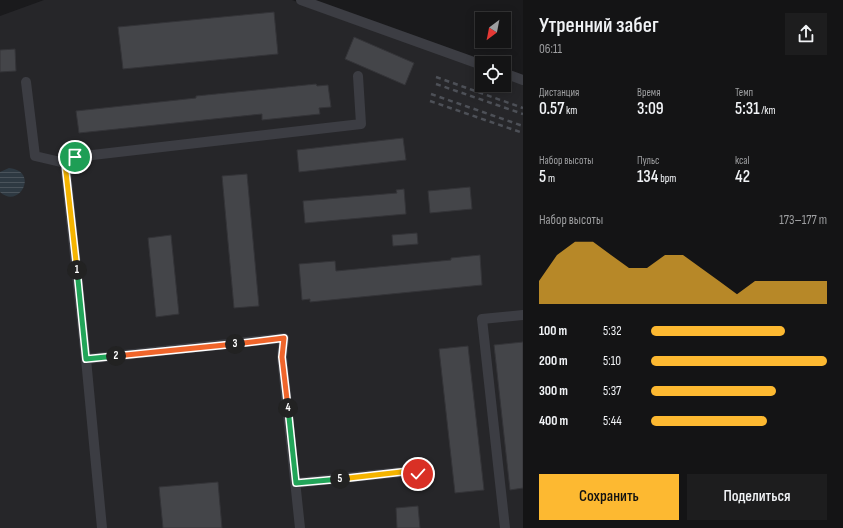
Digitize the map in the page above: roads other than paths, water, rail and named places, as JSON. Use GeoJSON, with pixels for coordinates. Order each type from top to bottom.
{"type":"FeatureCollection","features":[{"type":"Feature","properties":{"kind":"street"},"geometry":{"type":"LineString","coordinates":[[301,0],[475,62]]}},
{"type":"Feature","properties":{"kind":"street"},"geometry":{"type":"LineString","coordinates":[[26,82],[35,156],[65,163],[75,157],[361,124],[358,76]]}},
{"type":"Feature","properties":{"kind":"street"},"geometry":{"type":"LineString","coordinates":[[511,76],[523,80]]}},
{"type":"Feature","properties":{"kind":"street"},"geometry":{"type":"LineString","coordinates":[[65,163],[102,528]]}},
{"type":"Feature","properties":{"kind":"street"},"geometry":{"type":"LineString","coordinates":[[505,528],[482,318],[523,315]]}},
{"type":"Feature","properties":{"kind":"street"},"geometry":{"type":"LineString","coordinates":[[86,359],[284,338],[282,357],[300,528]]}},
{"type":"Feature","properties":{"kind":"street"},"geometry":{"type":"LineString","coordinates":[[296,483],[410,471],[418,474]]}},
{"type":"Feature","properties":{"kind":"railway"},"geometry":{"type":"LineString","coordinates":[[436,77],[523,108]]}},
{"type":"Feature","properties":{"kind":"railway"},"geometry":{"type":"LineString","coordinates":[[436,84],[523,114]]}},
{"type":"Feature","properties":{"kind":"railway"},"geometry":{"type":"LineString","coordinates":[[431,94],[523,126]]}},
{"type":"Feature","properties":{"kind":"railway"},"geometry":{"type":"LineString","coordinates":[[430,101],[523,133]]}}]}
